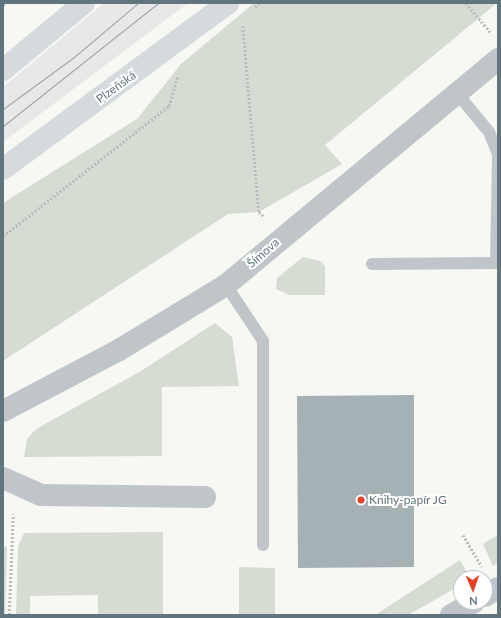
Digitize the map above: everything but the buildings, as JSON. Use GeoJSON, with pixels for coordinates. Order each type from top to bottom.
{"type":"FeatureCollection","features":[{"type":"Feature","properties":{"kind":"main road"},"geometry":{"type":"LineString","coordinates":[[3,70],[84,3]]}},
{"type":"Feature","properties":{"kind":"main road","name":"Plzeňská"},"geometry":{"type":"LineString","coordinates":[[3,169],[235,10]]}},
{"type":"Feature","properties":{"kind":"street","name":"Šímova"},"geometry":{"type":"LineString","coordinates":[[3,412],[119,350],[226,285],[498,59]]}},
{"type":"Feature","properties":{"kind":"street"},"geometry":{"type":"LineString","coordinates":[[3,478],[41,495],[205,497]]}},
{"type":"Feature","properties":{"kind":"street"},"geometry":{"type":"LineString","coordinates":[[451,615],[460,610]]}},
{"type":"Feature","properties":{"kind":"lane"},"geometry":{"type":"LineString","coordinates":[[372,264],[496,263],[498,154],[489,132],[457,93]]}},
{"type":"Feature","properties":{"kind":"lane"},"geometry":{"type":"LineString","coordinates":[[226,285],[263,341],[263,546]]}},
{"type":"Feature","properties":{"kind":"path"},"geometry":{"type":"LineString","coordinates":[[466,3],[494,36]]}},
{"type":"Feature","properties":{"kind":"path"},"geometry":{"type":"LineString","coordinates":[[235,10],[259,212],[267,219]]}},
{"type":"Feature","properties":{"kind":"path"},"geometry":{"type":"LineString","coordinates":[[3,236],[169,106],[179,71]]}},
{"type":"Feature","properties":{"kind":"path"},"geometry":{"type":"LineString","coordinates":[[9,615],[14,514]]}},
{"type":"Feature","properties":{"kind":"path"},"geometry":{"type":"LineString","coordinates":[[463,535],[485,570]]}},
{"type":"Feature","properties":{"kind":"shaded area"},"geometry":{"type":"Polygon","coordinates":[[[104,3],[188,3],[3,142],[3,87],[104,3]]]}},
{"type":"Feature","properties":{"kind":"shaded area"},"geometry":{"type":"Polygon","coordinates":[[[254,3],[497,3],[325,145],[342,164],[259,212],[228,214],[3,361],[3,203],[137,119],[181,64],[254,3]]]}},
{"type":"Feature","properties":{"kind":"shaded area"},"geometry":{"type":"Polygon","coordinates":[[[303,257],[320,261],[325,266],[325,295],[289,295],[276,289],[277,278],[303,257]]]}},
{"type":"Feature","properties":{"kind":"shaded area"},"geometry":{"type":"Polygon","coordinates":[[[215,323],[232,337],[239,386],[162,387],[162,456],[24,457],[27,439],[36,429],[141,371],[215,323]]]}},
{"type":"Feature","properties":{"kind":"shaded area"},"geometry":{"type":"Polygon","coordinates":[[[163,532],[163,615],[98,615],[98,595],[30,596],[30,615],[16,615],[18,547],[24,533],[163,532]]]}},
{"type":"Feature","properties":{"kind":"shaded area"},"geometry":{"type":"Polygon","coordinates":[[[498,535],[498,563],[493,566],[483,544],[498,535]]]}},
{"type":"Feature","properties":{"kind":"shaded area"},"geometry":{"type":"Polygon","coordinates":[[[3,546],[7,547],[5,615],[3,615],[3,546]]]}},
{"type":"Feature","properties":{"kind":"shaded area"},"geometry":{"type":"Polygon","coordinates":[[[460,560],[466,570],[453,570],[453,590],[408,615],[375,615],[460,560]]]}},
{"type":"Feature","properties":{"kind":"shaded area"},"geometry":{"type":"Polygon","coordinates":[[[239,567],[275,568],[275,615],[239,615],[239,567]]]}},
{"type":"Feature","properties":{"kind":"tram line"},"geometry":{"type":"LineString","coordinates":[[3,109],[74,57],[138,3]]}},
{"type":"Feature","properties":{"kind":"tram line"},"geometry":{"type":"LineString","coordinates":[[3,126],[158,3]]}},
{"type":"Feature","properties":{"kind":"place","name":"Knihy-papír JG"},"geometry":{"type":"Point","coordinates":[361,500]}}]}
